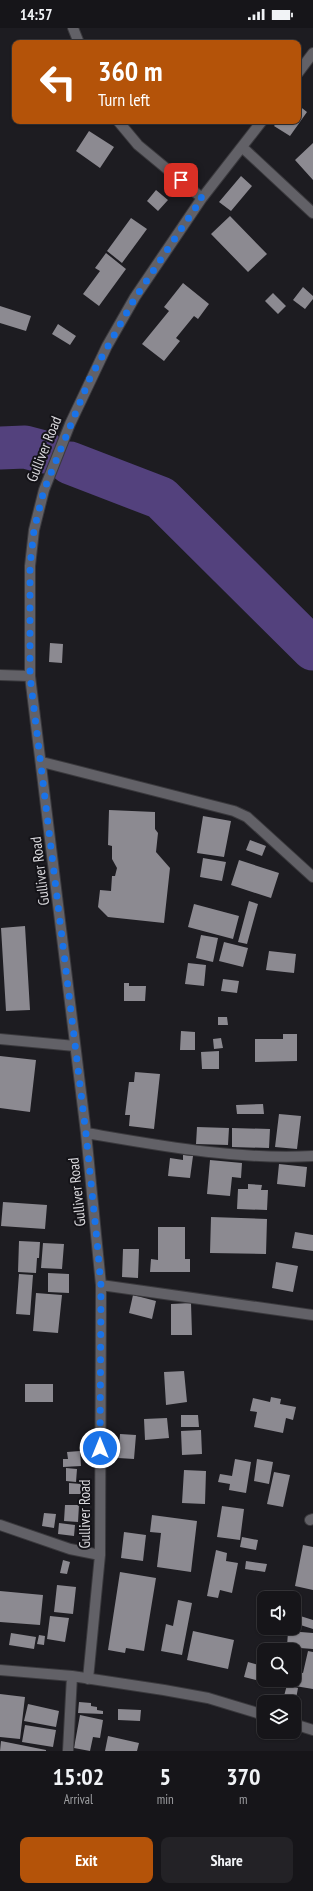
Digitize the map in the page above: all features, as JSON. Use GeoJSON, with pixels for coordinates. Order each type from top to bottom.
{"type":"FeatureCollection","features":[{"type":"Feature","properties":{"kind":"street"},"geometry":{"type":"LineString","coordinates":[[73,28],[78,40]]}},
{"type":"Feature","properties":{"kind":"street"},"geometry":{"type":"LineString","coordinates":[[301,69],[313,53]]}},
{"type":"Feature","properties":{"kind":"street"},"geometry":{"type":"LineString","coordinates":[[120,124],[138,145],[202,198]]}},
{"type":"Feature","properties":{"kind":"street","name":"Gulliver Road"},"geometry":{"type":"LineString","coordinates":[[88,1679],[100,1555],[101,1286],[86,1134],[42,762],[30,676],[30,566],[34,530],[44,490],[70,424],[107,346],[135,298],[202,198],[260,124]]}},
{"type":"Feature","properties":{"kind":"street"},"geometry":{"type":"LineString","coordinates":[[242,147],[313,214]]}},
{"type":"Feature","properties":{"kind":"street"},"geometry":{"type":"LineString","coordinates":[[0,675],[30,676]]}},
{"type":"Feature","properties":{"kind":"street"},"geometry":{"type":"LineString","coordinates":[[42,762],[234,811],[247,817],[313,877]]}},
{"type":"Feature","properties":{"kind":"street"},"geometry":{"type":"LineString","coordinates":[[0,1039],[75,1046]]}},
{"type":"Feature","properties":{"kind":"street"},"geometry":{"type":"LineString","coordinates":[[86,1134],[191,1151],[227,1155],[283,1158],[313,1156]]}},
{"type":"Feature","properties":{"kind":"street"},"geometry":{"type":"LineString","coordinates":[[101,1286],[313,1315]]}},
{"type":"Feature","properties":{"kind":"street"},"geometry":{"type":"LineString","coordinates":[[0,1525],[70,1549],[100,1555]]}},
{"type":"Feature","properties":{"kind":"street"},"geometry":{"type":"LineString","coordinates":[[0,1670],[72,1676],[201,1697],[257,1713]]}},
{"type":"Feature","properties":{"kind":"street"},"geometry":{"type":"LineString","coordinates":[[68,1751],[72,1676]]}},
{"type":"Feature","properties":{"kind":"street"},"geometry":{"type":"LineString","coordinates":[[301,1726],[313,1730]]}},
{"type":"Feature","properties":{"kind":"building"},"geometry":{"type":"Polygon","coordinates":[[[301,107],[307,112],[301,120],[301,107]]]}},
{"type":"Feature","properties":{"kind":"building"},"geometry":{"type":"Polygon","coordinates":[[[276,124],[298,124],[290,136],[274,126],[276,124]]]}},
{"type":"Feature","properties":{"kind":"building"},"geometry":{"type":"Polygon","coordinates":[[[89,131],[114,147],[100,168],[76,151],[89,131]]]}},
{"type":"Feature","properties":{"kind":"building"},"geometry":{"type":"Polygon","coordinates":[[[313,143],[313,180],[295,160],[313,143]]]}},
{"type":"Feature","properties":{"kind":"building"},"geometry":{"type":"Polygon","coordinates":[[[241,176],[252,186],[231,211],[219,202],[241,176]]]}},
{"type":"Feature","properties":{"kind":"building"},"geometry":{"type":"Polygon","coordinates":[[[156,190],[168,200],[158,211],[147,201],[156,190]]]}},
{"type":"Feature","properties":{"kind":"building"},"geometry":{"type":"Polygon","coordinates":[[[230,216],[267,254],[248,272],[211,234],[230,216]]]}},
{"type":"Feature","properties":{"kind":"building"},"geometry":{"type":"Polygon","coordinates":[[[131,218],[147,229],[122,263],[107,251],[131,218]]]}},
{"type":"Feature","properties":{"kind":"building"},"geometry":{"type":"Polygon","coordinates":[[[106,253],[126,269],[99,306],[83,294],[100,271],[95,268],[106,253]]]}},
{"type":"Feature","properties":{"kind":"building"},"geometry":{"type":"Polygon","coordinates":[[[183,283],[209,304],[198,319],[194,316],[176,338],[180,341],[164,361],[142,344],[169,311],[164,307],[183,283]]]}},
{"type":"Feature","properties":{"kind":"building"},"geometry":{"type":"Polygon","coordinates":[[[303,287],[313,296],[313,299],[305,309],[293,300],[303,287]]]}},
{"type":"Feature","properties":{"kind":"building"},"geometry":{"type":"Polygon","coordinates":[[[273,293],[286,306],[278,314],[265,301],[273,293]]]}},
{"type":"Feature","properties":{"kind":"building"},"geometry":{"type":"Polygon","coordinates":[[[0,306],[31,316],[26,331],[0,323],[0,306]]]}},
{"type":"Feature","properties":{"kind":"building"},"geometry":{"type":"Polygon","coordinates":[[[58,324],[76,336],[70,345],[52,334],[58,324]]]}},
{"type":"Feature","properties":{"kind":"building"},"geometry":{"type":"Polygon","coordinates":[[[50,643],[63,644],[62,663],[49,662],[50,643]]]}},
{"type":"Feature","properties":{"kind":"building"},"geometry":{"type":"Polygon","coordinates":[[[109,810],[155,812],[155,829],[158,833],[156,852],[170,868],[164,923],[108,917],[98,907],[100,890],[111,891],[112,876],[115,876],[117,868],[112,859],[112,846],[108,845],[109,810]]]}},
{"type":"Feature","properties":{"kind":"building"},"geometry":{"type":"Polygon","coordinates":[[[203,816],[231,821],[224,857],[197,853],[203,816]]]}},
{"type":"Feature","properties":{"kind":"building"},"geometry":{"type":"Polygon","coordinates":[[[250,840],[266,846],[262,856],[246,850],[250,840]]]}},
{"type":"Feature","properties":{"kind":"building"},"geometry":{"type":"Polygon","coordinates":[[[203,858],[226,862],[222,881],[200,877],[203,858]]]}},
{"type":"Feature","properties":{"kind":"building"},"geometry":{"type":"Polygon","coordinates":[[[239,860],[279,873],[271,898],[231,885],[239,860]]]}},
{"type":"Feature","properties":{"kind":"building"},"geometry":{"type":"Polygon","coordinates":[[[249,901],[258,904],[247,944],[238,942],[249,901]]]}},
{"type":"Feature","properties":{"kind":"building"},"geometry":{"type":"Polygon","coordinates":[[[194,904],[239,916],[233,939],[188,927],[194,904]]]}},
{"type":"Feature","properties":{"kind":"building"},"geometry":{"type":"Polygon","coordinates":[[[25,926],[30,1010],[6,1011],[1,928],[25,926]]]}},
{"type":"Feature","properties":{"kind":"building"},"geometry":{"type":"Polygon","coordinates":[[[201,935],[218,938],[213,962],[196,958],[201,935]]]}},
{"type":"Feature","properties":{"kind":"building"},"geometry":{"type":"Polygon","coordinates":[[[224,942],[248,948],[243,967],[219,961],[224,942]]]}},
{"type":"Feature","properties":{"kind":"building"},"geometry":{"type":"Polygon","coordinates":[[[269,951],[296,954],[294,973],[266,970],[269,951]]]}},
{"type":"Feature","properties":{"kind":"building"},"geometry":{"type":"Polygon","coordinates":[[[188,963],[206,965],[204,986],[185,984],[188,963]]]}},
{"type":"Feature","properties":{"kind":"building"},"geometry":{"type":"Polygon","coordinates":[[[223,979],[239,981],[237,993],[221,991],[223,979]]]}},
{"type":"Feature","properties":{"kind":"building"},"geometry":{"type":"Polygon","coordinates":[[[124,983],[129,983],[129,986],[146,986],[145,1001],[124,1001],[124,983]]]}},
{"type":"Feature","properties":{"kind":"building"},"geometry":{"type":"Polygon","coordinates":[[[218,1017],[227,1017],[228,1025],[218,1025],[218,1017]]]}},
{"type":"Feature","properties":{"kind":"building"},"geometry":{"type":"Polygon","coordinates":[[[181,1031],[195,1032],[195,1050],[180,1050],[181,1031]]]}},
{"type":"Feature","properties":{"kind":"building"},"geometry":{"type":"Polygon","coordinates":[[[283,1034],[297,1034],[297,1061],[255,1062],[255,1039],[283,1039],[283,1034]]]}},
{"type":"Feature","properties":{"kind":"building"},"geometry":{"type":"Polygon","coordinates":[[[221,1038],[223,1048],[214,1049],[213,1039],[221,1038]]]}},
{"type":"Feature","properties":{"kind":"building"},"geometry":{"type":"Polygon","coordinates":[[[219,1051],[219,1069],[202,1069],[201,1052],[219,1051]]]}},
{"type":"Feature","properties":{"kind":"building"},"geometry":{"type":"Polygon","coordinates":[[[0,1056],[36,1060],[30,1112],[0,1108],[0,1056]]]}},
{"type":"Feature","properties":{"kind":"building"},"geometry":{"type":"Polygon","coordinates":[[[135,1072],[160,1074],[154,1129],[129,1126],[130,1115],[125,1115],[129,1082],[134,1082],[135,1072]]]}},
{"type":"Feature","properties":{"kind":"building"},"geometry":{"type":"Polygon","coordinates":[[[263,1104],[264,1114],[237,1114],[236,1105],[263,1104]]]}},
{"type":"Feature","properties":{"kind":"building"},"geometry":{"type":"Polygon","coordinates":[[[279,1114],[301,1116],[297,1149],[275,1147],[279,1114]]]}},
{"type":"Feature","properties":{"kind":"building"},"geometry":{"type":"Polygon","coordinates":[[[197,1127],[229,1128],[228,1145],[196,1144],[197,1127]]]}},
{"type":"Feature","properties":{"kind":"building"},"geometry":{"type":"Polygon","coordinates":[[[232,1128],[270,1129],[269,1148],[232,1147],[232,1128]]]}},
{"type":"Feature","properties":{"kind":"building"},"geometry":{"type":"Polygon","coordinates":[[[183,1155],[193,1156],[190,1178],[168,1176],[170,1158],[183,1160],[183,1155]]]}},
{"type":"Feature","properties":{"kind":"building"},"geometry":{"type":"Polygon","coordinates":[[[210,1160],[242,1163],[241,1178],[232,1177],[230,1196],[207,1194],[210,1160]]]}},
{"type":"Feature","properties":{"kind":"building"},"geometry":{"type":"Polygon","coordinates":[[[279,1164],[307,1167],[305,1187],[277,1184],[279,1164]]]}},
{"type":"Feature","properties":{"kind":"building"},"geometry":{"type":"Polygon","coordinates":[[[248,1184],[262,1185],[261,1190],[268,1190],[267,1210],[237,1209],[238,1189],[248,1189],[248,1184]]]}},
{"type":"Feature","properties":{"kind":"building"},"geometry":{"type":"Polygon","coordinates":[[[3,1202],[47,1205],[45,1229],[1,1226],[3,1202]]]}},
{"type":"Feature","properties":{"kind":"building"},"geometry":{"type":"Polygon","coordinates":[[[211,1217],[267,1219],[266,1254],[210,1253],[211,1217]]]}},
{"type":"Feature","properties":{"kind":"building"},"geometry":{"type":"Polygon","coordinates":[[[158,1227],[185,1227],[185,1259],[190,1259],[190,1272],[150,1272],[151,1259],[158,1260],[158,1227]]]}},
{"type":"Feature","properties":{"kind":"building"},"geometry":{"type":"Polygon","coordinates":[[[295,1232],[313,1235],[313,1251],[292,1248],[295,1232]]]}},
{"type":"Feature","properties":{"kind":"building"},"geometry":{"type":"Polygon","coordinates":[[[19,1241],[40,1242],[36,1273],[18,1272],[19,1241]]]}},
{"type":"Feature","properties":{"kind":"building"},"geometry":{"type":"Polygon","coordinates":[[[43,1243],[64,1244],[62,1269],[41,1268],[43,1243]]]}},
{"type":"Feature","properties":{"kind":"building"},"geometry":{"type":"Polygon","coordinates":[[[123,1249],[139,1249],[138,1278],[122,1277],[123,1249]]]}},
{"type":"Feature","properties":{"kind":"building"},"geometry":{"type":"Polygon","coordinates":[[[276,1262],[298,1266],[293,1292],[272,1288],[276,1262]]]}},
{"type":"Feature","properties":{"kind":"building"},"geometry":{"type":"Polygon","coordinates":[[[48,1273],[69,1274],[69,1293],[48,1292],[48,1273]]]}},
{"type":"Feature","properties":{"kind":"building"},"geometry":{"type":"Polygon","coordinates":[[[19,1274],[33,1275],[30,1315],[16,1314],[19,1274]]]}},
{"type":"Feature","properties":{"kind":"building"},"geometry":{"type":"Polygon","coordinates":[[[36,1293],[62,1295],[58,1333],[33,1331],[36,1293]]]}},
{"type":"Feature","properties":{"kind":"building"},"geometry":{"type":"Polygon","coordinates":[[[133,1295],[156,1301],[152,1319],[129,1313],[133,1295]]]}},
{"type":"Feature","properties":{"kind":"building"},"geometry":{"type":"Polygon","coordinates":[[[191,1303],[192,1335],[171,1335],[171,1304],[191,1303]]]}},
{"type":"Feature","properties":{"kind":"building"},"geometry":{"type":"Polygon","coordinates":[[[184,1371],[187,1402],[166,1405],[164,1372],[184,1371]]]}},
{"type":"Feature","properties":{"kind":"building"},"geometry":{"type":"Polygon","coordinates":[[[25,1384],[53,1384],[53,1402],[25,1402],[25,1384]]]}},
{"type":"Feature","properties":{"kind":"building"},"geometry":{"type":"Polygon","coordinates":[[[271,1397],[281,1399],[280,1404],[296,1407],[293,1420],[286,1418],[283,1433],[254,1427],[257,1412],[250,1411],[253,1398],[270,1402],[271,1397]]]}},
{"type":"Feature","properties":{"kind":"building"},"geometry":{"type":"Polygon","coordinates":[[[181,1415],[198,1415],[199,1427],[181,1427],[181,1415]]]}},
{"type":"Feature","properties":{"kind":"building"},"geometry":{"type":"Polygon","coordinates":[[[167,1418],[169,1438],[145,1440],[144,1419],[167,1418]]]}},
{"type":"Feature","properties":{"kind":"building"},"geometry":{"type":"Polygon","coordinates":[[[201,1430],[202,1454],[182,1455],[181,1431],[201,1430]]]}},
{"type":"Feature","properties":{"kind":"building"},"geometry":{"type":"Polygon","coordinates":[[[120,1434],[136,1435],[134,1459],[118,1458],[120,1434]]]}},
{"type":"Feature","properties":{"kind":"building"},"geometry":{"type":"Polygon","coordinates":[[[80,1451],[81,1466],[63,1467],[63,1459],[68,1459],[67,1452],[80,1451]]]}},
{"type":"Feature","properties":{"kind":"building"},"geometry":{"type":"Polygon","coordinates":[[[235,1459],[251,1462],[246,1493],[229,1490],[230,1484],[218,1482],[220,1474],[232,1476],[235,1459]]]}},
{"type":"Feature","properties":{"kind":"building"},"geometry":{"type":"Polygon","coordinates":[[[257,1459],[273,1462],[269,1484],[254,1481],[257,1459]]]}},
{"type":"Feature","properties":{"kind":"building"},"geometry":{"type":"Polygon","coordinates":[[[66,1468],[77,1469],[76,1482],[66,1481],[66,1468]]]}},
{"type":"Feature","properties":{"kind":"building"},"geometry":{"type":"Polygon","coordinates":[[[184,1470],[206,1471],[205,1504],[182,1503],[184,1470]]]}},
{"type":"Feature","properties":{"kind":"building"},"geometry":{"type":"Polygon","coordinates":[[[274,1472],[290,1475],[283,1507],[267,1504],[274,1472]]]}},
{"type":"Feature","properties":{"kind":"building"},"geometry":{"type":"Polygon","coordinates":[[[69,1483],[81,1484],[81,1494],[69,1494],[69,1483]]]}},
{"type":"Feature","properties":{"kind":"building"},"geometry":{"type":"Polygon","coordinates":[[[65,1505],[79,1505],[78,1522],[64,1521],[65,1505]]]}},
{"type":"Feature","properties":{"kind":"building"},"geometry":{"type":"Polygon","coordinates":[[[222,1506],[244,1509],[240,1540],[217,1537],[222,1506]]]}},
{"type":"Feature","properties":{"kind":"building"},"geometry":{"type":"Polygon","coordinates":[[[44,1513],[56,1514],[54,1528],[42,1526],[44,1513]]]}},
{"type":"Feature","properties":{"kind":"building"},"geometry":{"type":"Polygon","coordinates":[[[152,1515],[197,1521],[191,1572],[157,1567],[161,1533],[150,1532],[152,1515]]]}},
{"type":"Feature","properties":{"kind":"building"},"geometry":{"type":"Polygon","coordinates":[[[59,1523],[75,1525],[74,1536],[58,1534],[59,1523]]]}},
{"type":"Feature","properties":{"kind":"building"},"geometry":{"type":"Polygon","coordinates":[[[124,1532],[146,1535],[143,1561],[121,1558],[124,1532]]]}},
{"type":"Feature","properties":{"kind":"building"},"geometry":{"type":"Polygon","coordinates":[[[242,1537],[258,1540],[256,1550],[240,1547],[242,1537]]]}},
{"type":"Feature","properties":{"kind":"building"},"geometry":{"type":"Polygon","coordinates":[[[303,1545],[313,1547],[313,1590],[295,1586],[303,1545]]]}},
{"type":"Feature","properties":{"kind":"building"},"geometry":{"type":"Polygon","coordinates":[[[216,1550],[227,1553],[226,1561],[238,1563],[232,1593],[220,1590],[218,1598],[207,1596],[216,1550]]]}},
{"type":"Feature","properties":{"kind":"building"},"geometry":{"type":"Polygon","coordinates":[[[63,1560],[70,1562],[67,1574],[60,1573],[63,1560]]]}},
{"type":"Feature","properties":{"kind":"building"},"geometry":{"type":"Polygon","coordinates":[[[246,1561],[267,1564],[265,1572],[245,1569],[246,1561]]]}},
{"type":"Feature","properties":{"kind":"building"},"geometry":{"type":"Polygon","coordinates":[[[120,1572],[156,1578],[144,1651],[126,1648],[125,1653],[108,1650],[120,1572]]]}},
{"type":"Feature","properties":{"kind":"building"},"geometry":{"type":"Polygon","coordinates":[[[57,1585],[76,1587],[73,1614],[54,1612],[57,1585]]]}},
{"type":"Feature","properties":{"kind":"building"},"geometry":{"type":"Polygon","coordinates":[[[0,1591],[43,1595],[40,1625],[0,1622],[0,1591]]]}},
{"type":"Feature","properties":{"kind":"building"},"geometry":{"type":"Polygon","coordinates":[[[178,1600],[192,1603],[182,1655],[161,1651],[166,1624],[173,1626],[178,1600]]]}},
{"type":"Feature","properties":{"kind":"building"},"geometry":{"type":"Polygon","coordinates":[[[50,1616],[69,1618],[65,1642],[47,1639],[50,1616]]]}},
{"type":"Feature","properties":{"kind":"building"},"geometry":{"type":"Polygon","coordinates":[[[301,1616],[313,1620],[313,1629],[301,1625],[301,1616]]]}},
{"type":"Feature","properties":{"kind":"building"},"geometry":{"type":"Polygon","coordinates":[[[193,1631],[234,1640],[228,1669],[187,1660],[193,1631]]]}},
{"type":"Feature","properties":{"kind":"building"},"geometry":{"type":"Polygon","coordinates":[[[301,1632],[313,1633],[313,1649],[301,1648],[301,1643],[287,1643],[288,1635],[301,1635],[301,1632]]]}},
{"type":"Feature","properties":{"kind":"building"},"geometry":{"type":"Polygon","coordinates":[[[11,1633],[36,1637],[34,1649],[9,1645],[11,1633]]]}},
{"type":"Feature","properties":{"kind":"building"},"geometry":{"type":"Polygon","coordinates":[[[39,1635],[45,1636],[44,1645],[37,1644],[39,1635]]]}},
{"type":"Feature","properties":{"kind":"building"},"geometry":{"type":"Polygon","coordinates":[[[308,1651],[313,1652],[313,1689],[301,1687],[301,1673],[303,1673],[308,1651]]]}},
{"type":"Feature","properties":{"kind":"building"},"geometry":{"type":"Polygon","coordinates":[[[248,1662],[257,1664],[256,1680],[244,1677],[248,1662]]]}},
{"type":"Feature","properties":{"kind":"building"},"geometry":{"type":"Polygon","coordinates":[[[286,1687],[298,1688],[297,1695],[284,1695],[286,1687]]]}},
{"type":"Feature","properties":{"kind":"building"},"geometry":{"type":"Polygon","coordinates":[[[0,1694],[25,1697],[20,1739],[0,1737],[0,1694]]]}},
{"type":"Feature","properties":{"kind":"building"},"geometry":{"type":"Polygon","coordinates":[[[79,1702],[91,1703],[91,1706],[97,1707],[97,1710],[103,1711],[103,1714],[78,1713],[79,1702]]]}},
{"type":"Feature","properties":{"kind":"building"},"geometry":{"type":"Polygon","coordinates":[[[28,1704],[59,1711],[56,1727],[24,1721],[28,1704]]]}},
{"type":"Feature","properties":{"kind":"building"},"geometry":{"type":"Polygon","coordinates":[[[118,1709],[141,1710],[140,1721],[118,1720],[118,1709]]]}},
{"type":"Feature","properties":{"kind":"building"},"geometry":{"type":"Polygon","coordinates":[[[80,1715],[103,1720],[100,1738],[93,1737],[90,1751],[74,1748],[80,1715]]]}},
{"type":"Feature","properties":{"kind":"building"},"geometry":{"type":"Polygon","coordinates":[[[25,1725],[56,1730],[53,1747],[22,1742],[25,1725]]]}},
{"type":"Feature","properties":{"kind":"building"},"geometry":{"type":"Polygon","coordinates":[[[108,1736],[139,1743],[137,1751],[105,1751],[108,1736]]]}},
{"type":"Feature","properties":{"kind":"building"},"geometry":{"type":"Polygon","coordinates":[[[1,1741],[46,1750],[46,1751],[0,1751],[1,1741]]]}},
{"type":"Feature","properties":{"kind":"waterway"},"geometry":{"type":"LineString","coordinates":[[0,448],[25,447],[44,452]]}},
{"type":"Feature","properties":{"kind":"waterway"},"geometry":{"type":"LineString","coordinates":[[70,463],[161,498],[313,649]]}},
{"type":"Feature","properties":{"kind":"route"},"geometry":{"type":"LineString","coordinates":[[100,1448],[101,1286],[86,1134],[42,762],[30,676],[30,566],[34,530],[44,490],[90,378],[135,298],[202,198],[181,180]]}}]}
